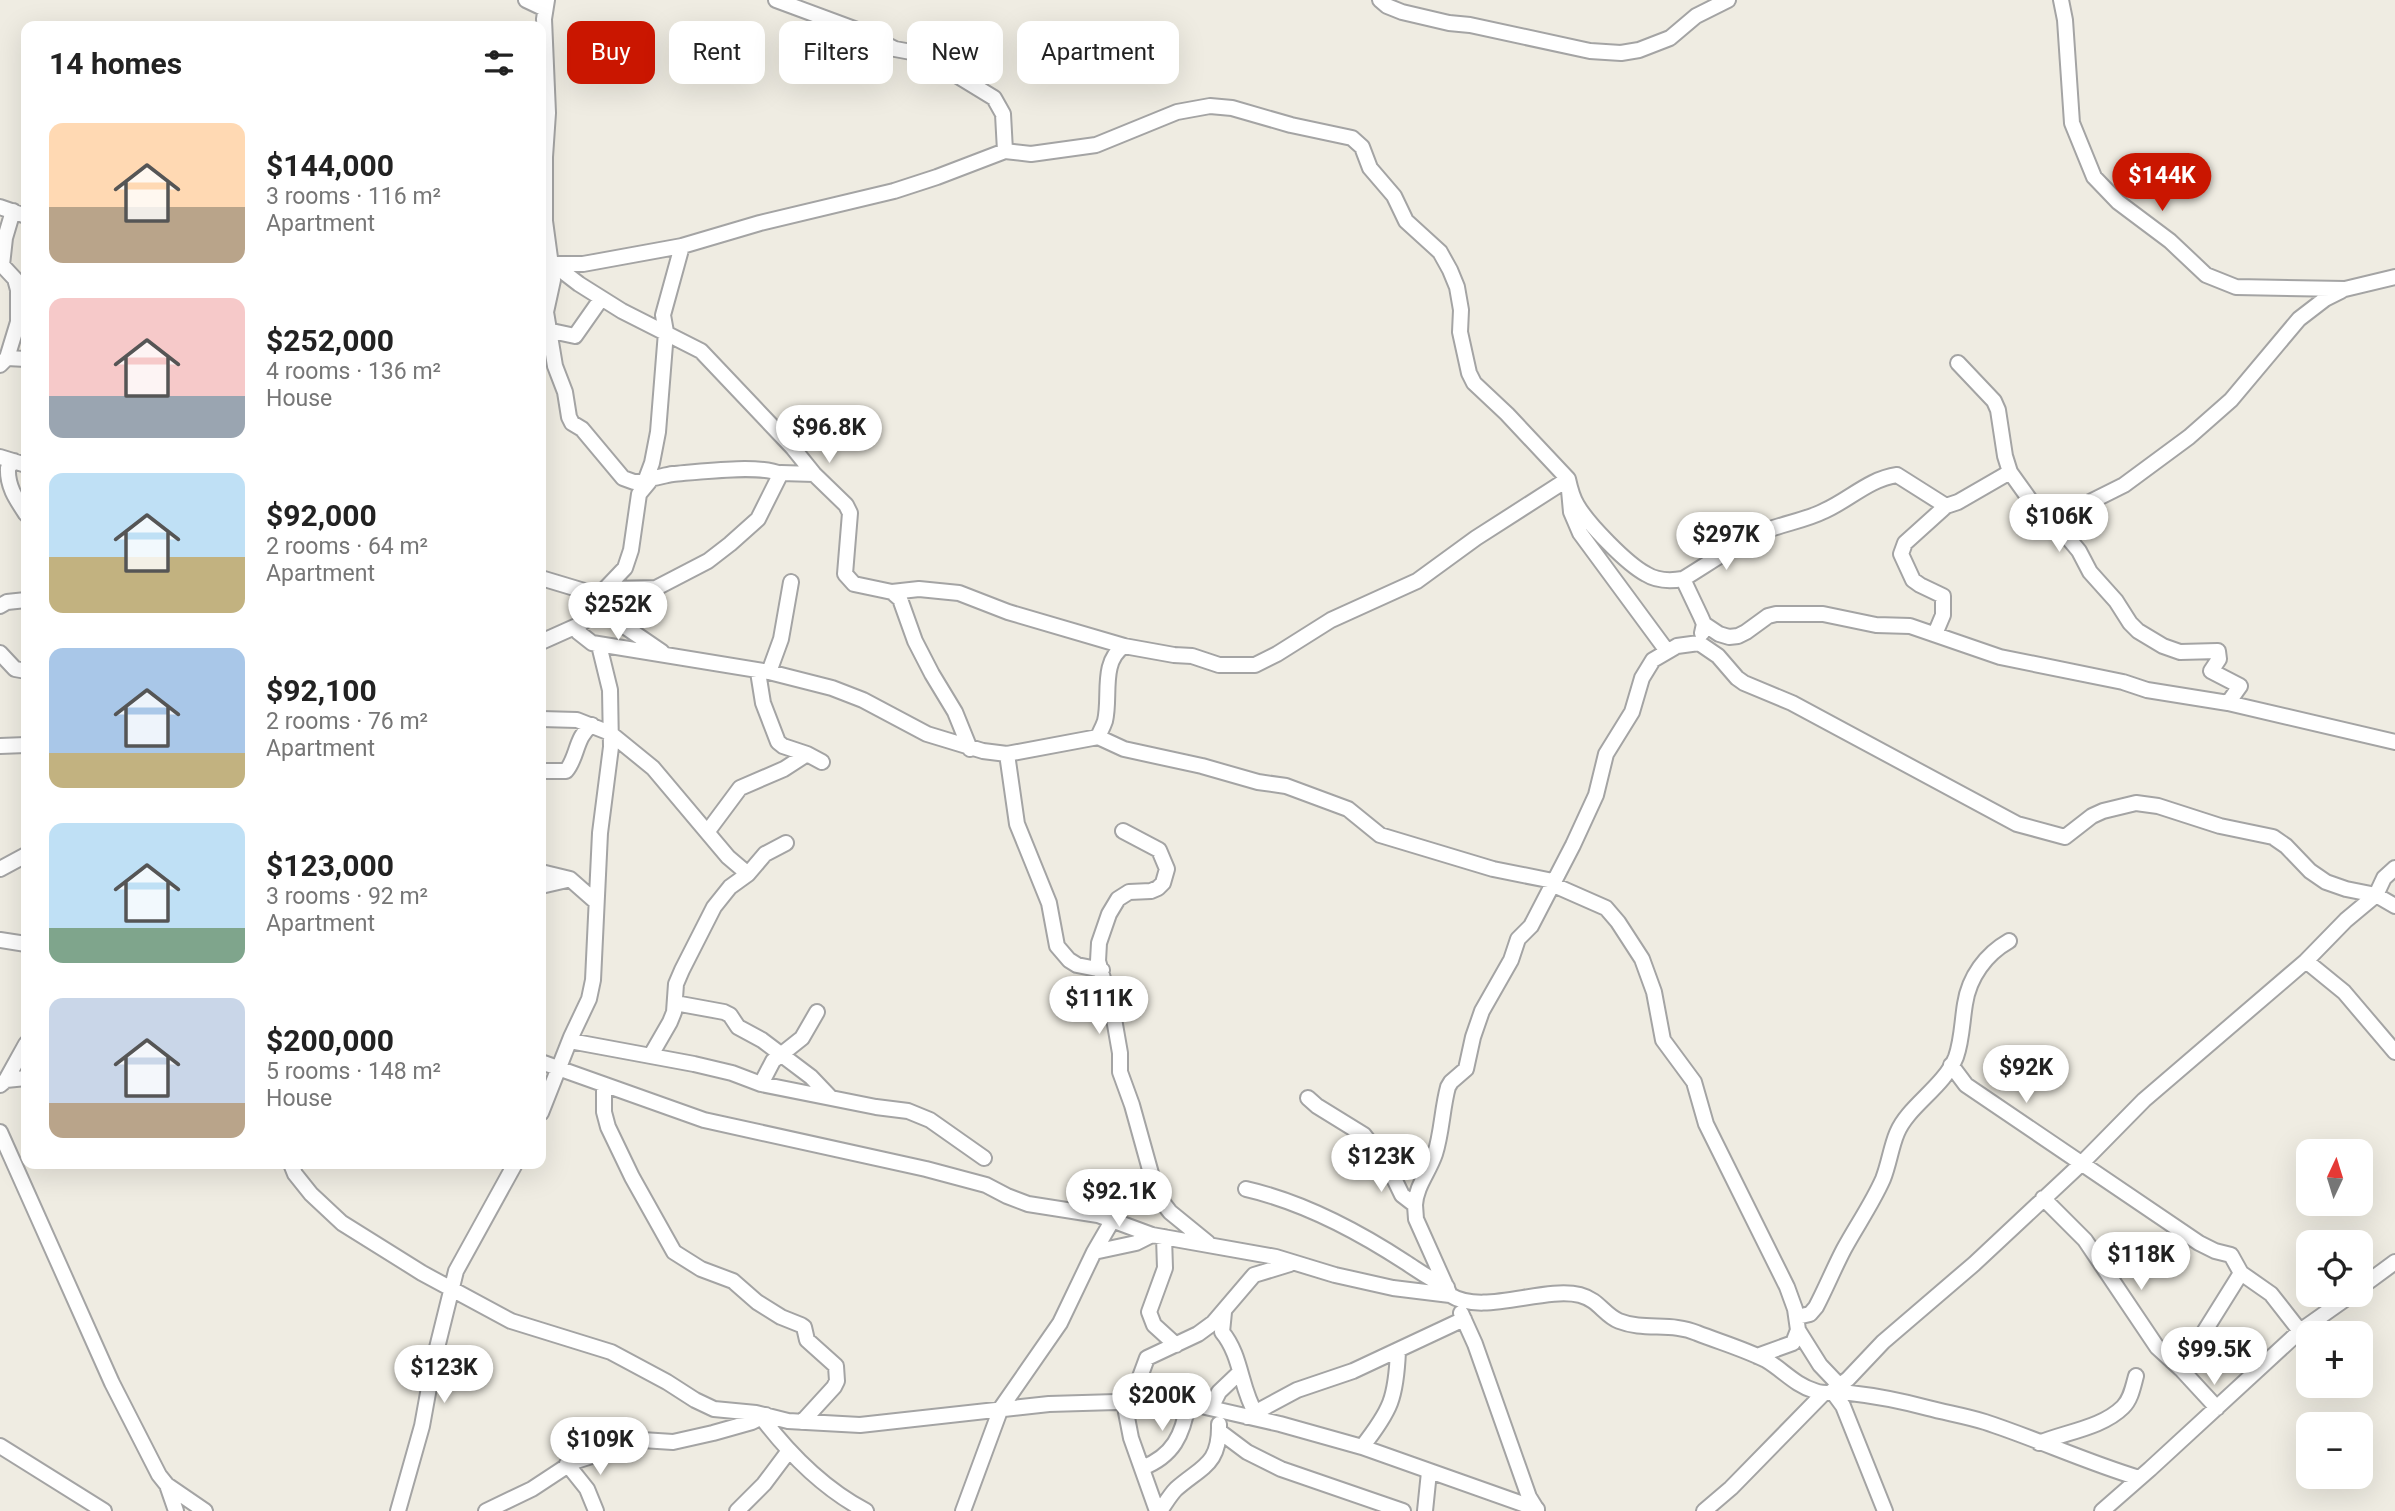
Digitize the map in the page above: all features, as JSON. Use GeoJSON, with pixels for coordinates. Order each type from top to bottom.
{"type":"FeatureCollection","features":[{"type":"Feature","properties":{"kind":"street"},"geometry":{"type":"LineString","coordinates":[[526,0],[546,4],[546,142]]}},
{"type":"Feature","properties":{"kind":"street"},"geometry":{"type":"LineString","coordinates":[[776,0],[857,30],[895,49],[922,54],[994,98],[1003,114],[1006,128],[1005,151]]}},
{"type":"Feature","properties":{"kind":"street"},"geometry":{"type":"LineString","coordinates":[[1380,0],[1402,12],[1449,23],[1470,25],[1590,51],[1621,53],[1639,50],[1670,38],[1696,16],[1728,0]]}},
{"type":"Feature","properties":{"kind":"street"},"geometry":{"type":"LineString","coordinates":[[2061,0],[2065,20],[2072,123],[2094,177],[2105,190],[2215,280],[2253,289],[2345,289]]}},
{"type":"Feature","properties":{"kind":"street"},"geometry":{"type":"LineString","coordinates":[[547,264],[583,264],[682,246],[771,220],[894,191],[1005,151],[1031,154],[1096,145],[1165,116],[1210,106],[1232,108],[1291,125],[1352,138],[1362,147],[1370,169],[1394,196],[1406,221],[1440,252],[1450,270],[1457,287],[1461,310],[1460,332],[1469,373],[1474,383],[1507,414],[1567,479],[1574,499],[1586,519],[1645,574],[1658,579],[1683,579],[1750,538],[1828,510],[1876,481],[1891,476],[1899,476],[1946,506]]}},
{"type":"Feature","properties":{"kind":"street"},"geometry":{"type":"LineString","coordinates":[[4,362],[18,322],[17,282],[2,265],[5,238],[13,211]]}},
{"type":"Feature","properties":{"kind":"street"},"geometry":{"type":"LineString","coordinates":[[546,232],[547,264],[553,280],[546,317]]}},
{"type":"Feature","properties":{"kind":"street"},"geometry":{"type":"LineString","coordinates":[[546,640],[579,625],[591,614],[628,560],[639,494],[647,480],[658,432],[666,332],[663,315],[682,246]]}},
{"type":"Feature","properties":{"kind":"street"},"geometry":{"type":"LineString","coordinates":[[547,264],[601,299],[701,351],[846,505],[850,513],[845,568],[847,578],[854,584],[892,592],[919,589],[959,593],[1008,612],[1124,646],[1192,656],[1219,665],[1255,665],[1331,620],[1416,581],[1567,479]]}},
{"type":"Feature","properties":{"kind":"street"},"geometry":{"type":"LineString","coordinates":[[2056,519],[2124,485],[2189,438],[2231,400],[2300,318],[2325,299],[2345,289],[2395,277]]}},
{"type":"Feature","properties":{"kind":"street"},"geometry":{"type":"LineString","coordinates":[[546,322],[575,336],[601,299]]}},
{"type":"Feature","properties":{"kind":"street"},"geometry":{"type":"LineString","coordinates":[[546,326],[572,423],[582,429],[623,478],[634,482],[671,475],[753,470],[775,471],[780,474]]}},
{"type":"Feature","properties":{"kind":"street"},"geometry":{"type":"LineString","coordinates":[[1958,363],[1994,401],[2010,472],[2030,500],[2056,519],[2090,572],[2138,631],[2163,646],[2180,652],[2218,650],[2218,659],[2211,671],[2241,686],[2228,703]]}},
{"type":"Feature","properties":{"kind":"street"},"geometry":{"type":"LineString","coordinates":[[13,461],[8,467],[8,480],[21,506]]}},
{"type":"Feature","properties":{"kind":"street"},"geometry":{"type":"LineString","coordinates":[[546,580],[601,596],[656,588],[708,561],[758,519],[784,471],[814,474]]}},
{"type":"Feature","properties":{"kind":"street"},"geometry":{"type":"LineString","coordinates":[[1935,634],[1943,615],[1943,596],[1913,580],[1900,553],[1905,543],[1946,506],[2010,472]]}},
{"type":"Feature","properties":{"kind":"street"},"geometry":{"type":"LineString","coordinates":[[1567,479],[1571,512],[1580,533],[1667,651]]}},
{"type":"Feature","properties":{"kind":"street"},"geometry":{"type":"LineString","coordinates":[[1683,579],[1704,624],[1719,634],[1738,636],[1768,616],[1776,614],[1823,614],[1876,625],[1910,626],[1958,645],[2000,657],[2123,682],[2147,690],[2228,703],[2395,742]]}},
{"type":"Feature","properties":{"kind":"street"},"geometry":{"type":"LineString","coordinates":[[791,582],[781,639],[763,672],[763,703],[778,742],[822,762]]}},
{"type":"Feature","properties":{"kind":"street"},"geometry":{"type":"LineString","coordinates":[[892,592],[900,599],[915,641],[956,712],[970,748]]}},
{"type":"Feature","properties":{"kind":"street"},"geometry":{"type":"LineString","coordinates":[[601,596],[605,612],[666,655]]}},
{"type":"Feature","properties":{"kind":"street"},"geometry":{"type":"LineString","coordinates":[[0,606],[7,602],[21,601]]}},
{"type":"Feature","properties":{"kind":"street"},"geometry":{"type":"LineString","coordinates":[[1704,624],[1702,633],[1696,640],[1718,656],[1744,683],[1792,703],[2017,824],[2065,837],[2103,811],[2136,803],[2158,806],[2220,826],[2273,837],[2326,882],[2346,890],[2376,895],[2395,906]]}},
{"type":"Feature","properties":{"kind":"street"},"geometry":{"type":"LineString","coordinates":[[579,625],[578,632],[599,645],[763,672],[846,692],[928,734],[970,748],[1007,754],[1098,737],[1125,749],[1258,782],[1286,786],[1348,808],[1380,835],[1493,869],[1553,881],[1556,886],[1606,908],[1635,947],[1654,992],[1663,1040],[1694,1082],[1706,1124],[1787,1287],[1798,1324],[1843,1406],[1885,1511]]}},
{"type":"Feature","properties":{"kind":"street"},"geometry":{"type":"LineString","coordinates":[[1537,1510],[1475,1345],[1416,1219],[1415,1193],[1436,1152],[1448,1087],[1465,1071],[1482,1011],[1511,960],[1518,939],[1531,926],[1573,845],[1596,795],[1606,754],[1632,712],[1642,678],[1653,660],[1667,651],[1677,646],[1699,643]]}},
{"type":"Feature","properties":{"kind":"street"},"geometry":{"type":"LineString","coordinates":[[546,1102],[589,999],[593,980],[601,813],[610,762],[610,690],[599,645]]}},
{"type":"Feature","properties":{"kind":"street"},"geometry":{"type":"LineString","coordinates":[[1098,737],[1104,724],[1111,664],[1115,652],[1124,646]]}},
{"type":"Feature","properties":{"kind":"street"},"geometry":{"type":"LineString","coordinates":[[0,653],[15,669],[21,670]]}},
{"type":"Feature","properties":{"kind":"street"},"geometry":{"type":"LineString","coordinates":[[546,719],[577,720],[610,733],[653,768],[728,857],[748,874]]}},
{"type":"Feature","properties":{"kind":"street"},"geometry":{"type":"LineString","coordinates":[[546,771],[566,771],[583,733],[592,725]]}},
{"type":"Feature","properties":{"kind":"street"},"geometry":{"type":"LineString","coordinates":[[0,746],[21,745]]}},
{"type":"Feature","properties":{"kind":"street"},"geometry":{"type":"LineString","coordinates":[[708,831],[740,788],[784,769],[807,754]]}},
{"type":"Feature","properties":{"kind":"street"},"geometry":{"type":"LineString","coordinates":[[1007,754],[1017,824],[1049,903],[1057,946],[1077,965],[1101,970]]}},
{"type":"Feature","properties":{"kind":"street"},"geometry":{"type":"LineString","coordinates":[[1123,831],[1159,850],[1167,865],[1167,874],[1161,886],[1154,890],[1129,892],[1118,899],[1109,914],[1099,943],[1098,961],[1117,1034],[1120,1072],[1157,1195],[1170,1212],[1208,1243]]}},
{"type":"Feature","properties":{"kind":"street"},"geometry":{"type":"LineString","coordinates":[[651,1055],[670,1022],[679,977],[708,917],[730,887],[748,874],[765,854],[786,843]]}},
{"type":"Feature","properties":{"kind":"street"},"geometry":{"type":"LineString","coordinates":[[0,869],[21,858]]}},
{"type":"Feature","properties":{"kind":"street"},"geometry":{"type":"LineString","coordinates":[[1704,1511],[1884,1342],[1974,1264],[2081,1164],[2144,1100],[2305,961],[2346,920],[2376,895],[2384,878],[2395,868]]}},
{"type":"Feature","properties":{"kind":"street"},"geometry":{"type":"LineString","coordinates":[[546,873],[570,879],[595,901]]}},
{"type":"Feature","properties":{"kind":"street"},"geometry":{"type":"LineString","coordinates":[[546,885],[570,879]]}},
{"type":"Feature","properties":{"kind":"street"},"geometry":{"type":"LineString","coordinates":[[0,940],[21,943]]}},
{"type":"Feature","properties":{"kind":"street"},"geometry":{"type":"LineString","coordinates":[[1757,1356],[1793,1343],[1798,1324],[1816,1307],[1852,1234],[1869,1210],[1891,1157],[1899,1129],[1939,1085],[1951,1065],[1959,1044],[1970,987],[1981,966],[1993,950],[2009,941]]}},
{"type":"Feature","properties":{"kind":"street"},"geometry":{"type":"LineString","coordinates":[[2305,961],[2344,992],[2395,1052]]}},
{"type":"Feature","properties":{"kind":"street"},"geometry":{"type":"LineString","coordinates":[[675,1003],[730,1015],[738,1027],[762,1040],[820,1084],[831,1098]]}},
{"type":"Feature","properties":{"kind":"street"},"geometry":{"type":"LineString","coordinates":[[761,1084],[779,1054],[802,1038],[817,1012]]}},
{"type":"Feature","properties":{"kind":"street"},"geometry":{"type":"LineString","coordinates":[[570,1041],[732,1073],[761,1084],[918,1113],[984,1158]]}},
{"type":"Feature","properties":{"kind":"street"},"geometry":{"type":"LineString","coordinates":[[3,1082],[21,1052]]}},
{"type":"Feature","properties":{"kind":"street"},"geometry":{"type":"LineString","coordinates":[[546,1064],[704,1120],[926,1169],[986,1185],[1028,1204],[1098,1215],[1158,1236],[1276,1257],[1335,1275],[1393,1288],[1449,1292]]}},
{"type":"Feature","properties":{"kind":"street"},"geometry":{"type":"LineString","coordinates":[[1951,1065],[1966,1085],[2081,1164],[2199,1243],[2229,1254],[2241,1273],[2277,1300],[2296,1326]]}},
{"type":"Feature","properties":{"kind":"street"},"geometry":{"type":"LineString","coordinates":[[3,1082],[21,1079]]}},
{"type":"Feature","properties":{"kind":"street"},"geometry":{"type":"LineString","coordinates":[[604,1085],[604,1112],[608,1127],[632,1177],[674,1252],[701,1269],[733,1281],[757,1302],[804,1327],[807,1340],[836,1366],[837,1381],[834,1387],[802,1422]]}},
{"type":"Feature","properties":{"kind":"street"},"geometry":{"type":"LineString","coordinates":[[1308,1098],[1317,1107],[1364,1135],[1388,1166],[1402,1195],[1415,1205]]}},
{"type":"Feature","properties":{"kind":"street"},"geometry":{"type":"LineString","coordinates":[[0,1132],[112,1383],[159,1475],[167,1485],[205,1511]]}},
{"type":"Feature","properties":{"kind":"street"},"geometry":{"type":"LineString","coordinates":[[293,1169],[311,1194],[342,1223],[382,1250],[521,1325],[611,1352],[717,1410],[788,1421],[860,1424],[1049,1404],[1188,1403],[1252,1415],[1362,1447],[1537,1510]]}},
{"type":"Feature","properties":{"kind":"street"},"geometry":{"type":"LineString","coordinates":[[398,1511],[422,1426],[434,1360],[458,1264],[512,1169]]}},
{"type":"Feature","properties":{"kind":"street"},"geometry":{"type":"LineString","coordinates":[[1246,1189],[1272,1195],[1341,1224],[1405,1262],[1457,1299],[1487,1302],[1575,1294],[1598,1303],[1616,1320],[1631,1325],[1661,1325],[1695,1332],[1757,1356],[1768,1361],[1802,1387],[1883,1396],[1984,1422],[2098,1466],[2139,1478]]}},
{"type":"Feature","properties":{"kind":"street"},"geometry":{"type":"LineString","coordinates":[[2043,1198],[2085,1240],[2157,1347],[2182,1369],[2217,1408]]}},
{"type":"Feature","properties":{"kind":"street"},"geometry":{"type":"LineString","coordinates":[[963,1511],[1001,1408],[1060,1323],[1112,1221]]}},
{"type":"Feature","properties":{"kind":"street"},"geometry":{"type":"LineString","coordinates":[[1094,1252],[1158,1236]]}},
{"type":"Feature","properties":{"kind":"street"},"geometry":{"type":"LineString","coordinates":[[1158,1236],[1166,1268],[1149,1312],[1154,1325],[1176,1345]]}},
{"type":"Feature","properties":{"kind":"street"},"geometry":{"type":"LineString","coordinates":[[2373,1278],[2395,1262]]}},
{"type":"Feature","properties":{"kind":"street"},"geometry":{"type":"LineString","coordinates":[[1158,1511],[1131,1438],[1130,1402],[1147,1358],[1198,1334],[1224,1312],[1242,1286],[1254,1275],[1290,1264]]}},
{"type":"Feature","properties":{"kind":"street"},"geometry":{"type":"LineString","coordinates":[[2182,1369],[2241,1273]]}},
{"type":"Feature","properties":{"kind":"street"},"geometry":{"type":"LineString","coordinates":[[2314,1321],[2334,1307]]}},
{"type":"Feature","properties":{"kind":"street"},"geometry":{"type":"LineString","coordinates":[[1224,1312],[1221,1329],[1233,1348],[1252,1415]]}},
{"type":"Feature","properties":{"kind":"street"},"geometry":{"type":"LineString","coordinates":[[1252,1415],[1297,1390],[1353,1371],[1464,1320]]}},
{"type":"Feature","properties":{"kind":"street"},"geometry":{"type":"LineString","coordinates":[[2102,1511],[2296,1335]]}},
{"type":"Feature","properties":{"kind":"street"},"geometry":{"type":"LineString","coordinates":[[1362,1447],[1384,1419],[1391,1405],[1398,1350]]}},
{"type":"Feature","properties":{"kind":"street"},"geometry":{"type":"LineString","coordinates":[[1158,1511],[1174,1491],[1197,1475],[1209,1462],[1219,1431],[1215,1409],[1219,1392],[1240,1372]]}},
{"type":"Feature","properties":{"kind":"street"},"geometry":{"type":"LineString","coordinates":[[2039,1443],[2097,1424],[2122,1408],[2129,1398],[2136,1376]]}},
{"type":"Feature","properties":{"kind":"street"},"geometry":{"type":"LineString","coordinates":[[1142,1468],[1160,1460],[1177,1442],[1188,1403]]}},
{"type":"Feature","properties":{"kind":"street"},"geometry":{"type":"LineString","coordinates":[[764,1417],[788,1452],[835,1491],[866,1511]]}},
{"type":"Feature","properties":{"kind":"street"},"geometry":{"type":"LineString","coordinates":[[486,1511],[532,1489],[567,1464],[642,1440],[685,1440],[764,1417]]}},
{"type":"Feature","properties":{"kind":"street"},"geometry":{"type":"LineString","coordinates":[[1219,1431],[1247,1452],[1281,1469],[1404,1511]]}},
{"type":"Feature","properties":{"kind":"street"},"geometry":{"type":"LineString","coordinates":[[0,1446],[103,1511]]}},
{"type":"Feature","properties":{"kind":"street"},"geometry":{"type":"LineString","coordinates":[[737,1511],[764,1484],[788,1452]]}},
{"type":"Feature","properties":{"kind":"street"},"geometry":{"type":"LineString","coordinates":[[567,1464],[587,1489],[596,1511]]}},
{"type":"Feature","properties":{"kind":"street"},"geometry":{"type":"LineString","coordinates":[[1425,1511],[1429,1472]]}},
{"type":"Feature","properties":{"kind":"street"},"geometry":{"type":"LineString","coordinates":[[167,1485],[176,1511]]}}]}
